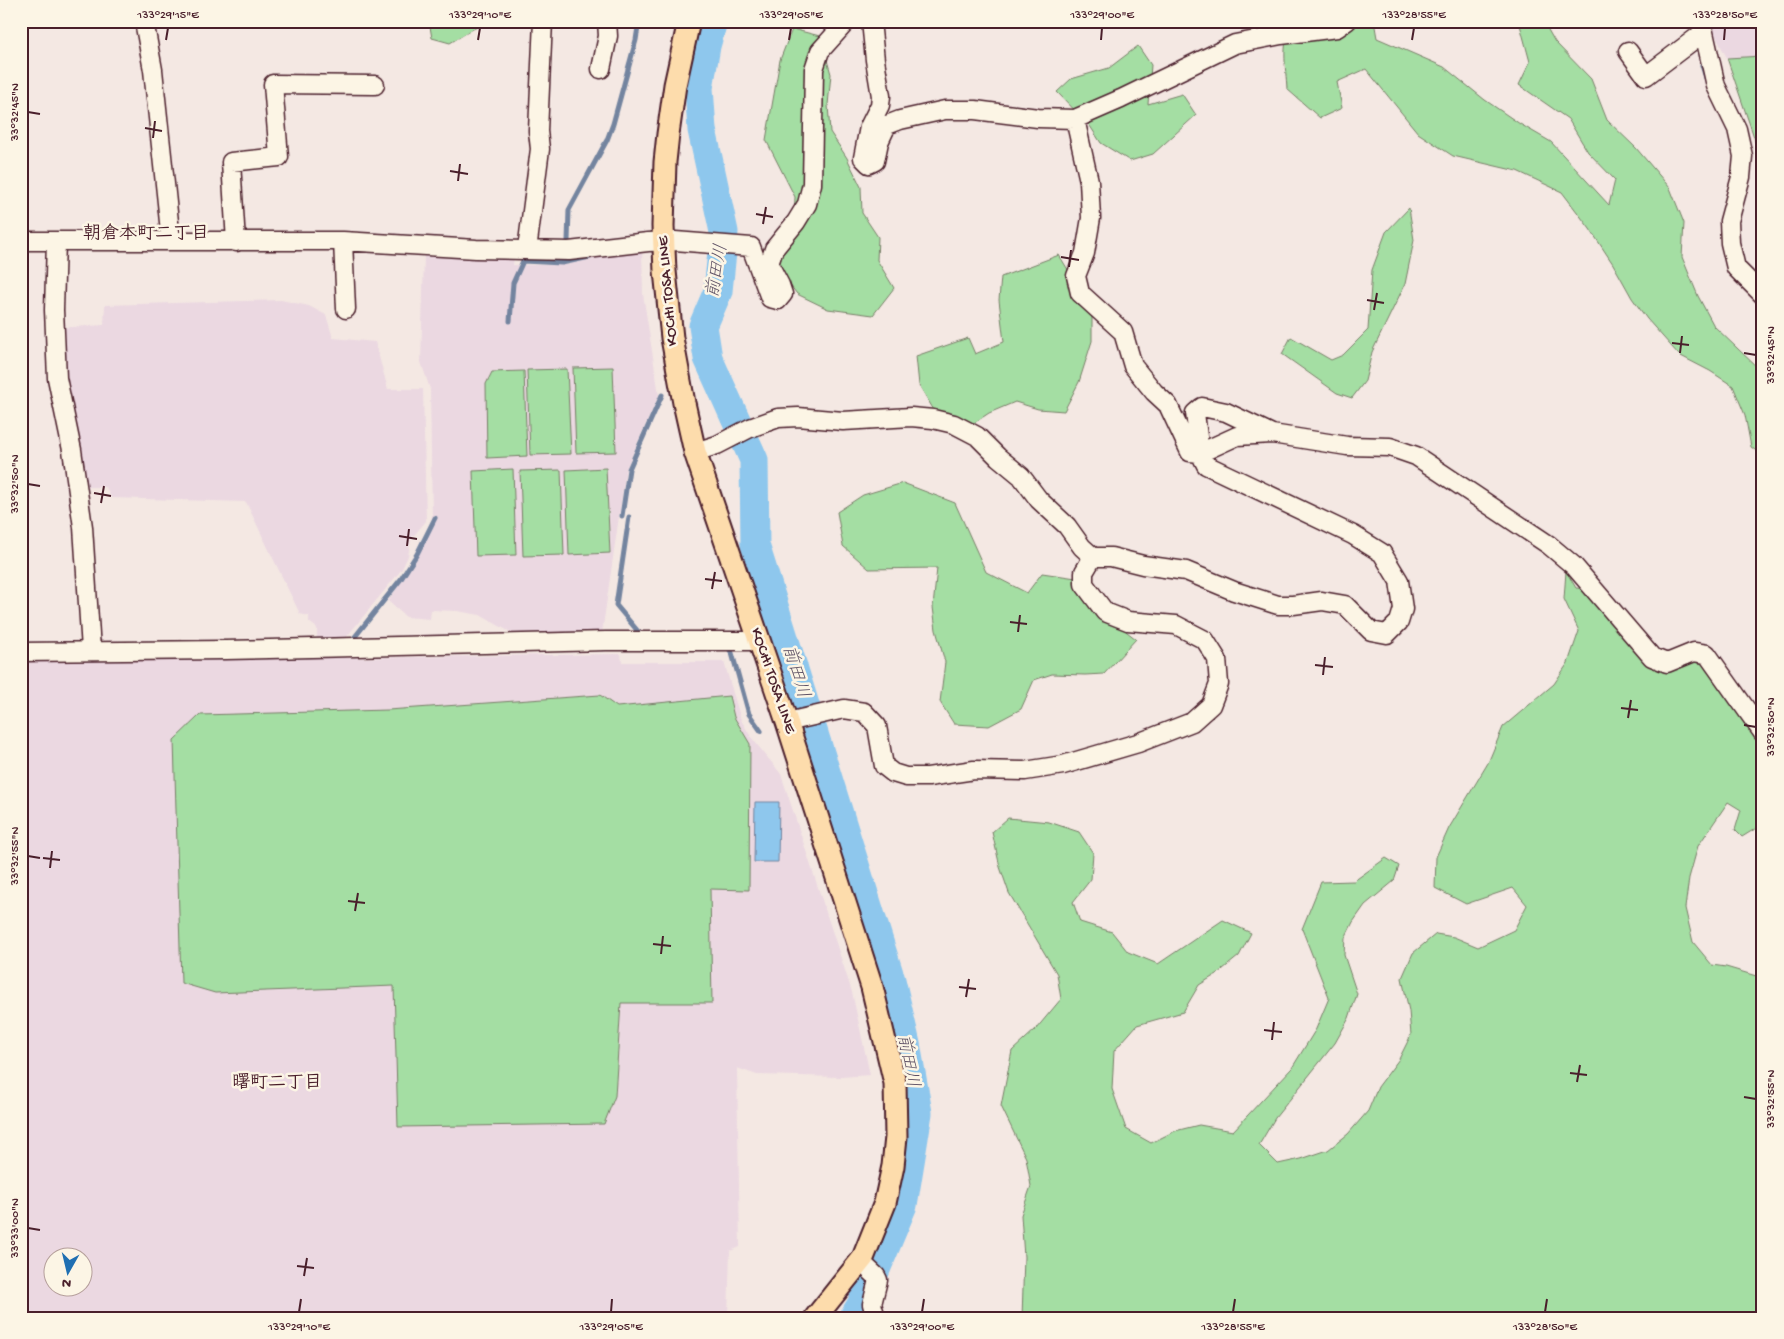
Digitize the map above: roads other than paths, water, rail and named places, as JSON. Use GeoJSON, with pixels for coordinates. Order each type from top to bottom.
{"type":"FeatureCollection","features":[{"type":"Feature","properties":{"kind":"main road","name":"KOCHI TOSA LINE"},"geometry":{"type":"LineString","coordinates":[[689,21],[675,86],[665,162],[664,241],[672,338],[684,403],[696,452],[759,641],[802,719],[895,1083],[896,1137],[893,1166],[868,1268],[815,1318]]}},
{"type":"Feature","properties":{"kind":"street"},"geometry":{"type":"LineString","coordinates":[[144,21],[153,70],[171,241]]}},
{"type":"Feature","properties":{"kind":"street"},"geometry":{"type":"LineString","coordinates":[[527,250],[540,149],[538,131],[543,21]]}},
{"type":"Feature","properties":{"kind":"street"},"geometry":{"type":"LineString","coordinates":[[601,69],[608,36],[607,21]]}},
{"type":"Feature","properties":{"kind":"street"},"geometry":{"type":"LineString","coordinates":[[21,241],[343,241],[429,247],[527,250],[569,250],[664,241],[715,243],[751,247],[770,298],[778,300],[782,294],[780,285],[769,264],[774,249],[796,222],[807,204],[812,184],[814,69],[820,51],[847,21]]}},
{"type":"Feature","properties":{"kind":"street"},"geometry":{"type":"LineString","coordinates":[[871,21],[881,96],[880,106],[869,127],[863,158],[869,164],[875,161],[879,142],[887,125],[900,120],[945,110],[965,110],[1038,118],[1075,119],[1235,44],[1281,35],[1338,28],[1347,21]]}},
{"type":"Feature","properties":{"kind":"street"},"geometry":{"type":"LineString","coordinates":[[1628,52],[1646,76],[1701,27],[1716,86],[1737,129],[1743,156],[1742,177],[1729,221],[1730,243],[1736,268],[1763,295]]}},
{"type":"Feature","properties":{"kind":"street"},"geometry":{"type":"LineString","coordinates":[[236,242],[231,162],[279,157],[273,84],[375,85]]}},
{"type":"Feature","properties":{"kind":"street"},"geometry":{"type":"LineString","coordinates":[[1075,119],[1089,181],[1091,218],[1085,253],[1076,276],[1080,293],[1123,332],[1132,366],[1168,406],[1190,452],[1200,453],[1237,436],[1272,434],[1347,446],[1390,447],[1416,456],[1549,545],[1574,566],[1652,657],[1667,663],[1694,652],[1707,654],[1763,733]]}},
{"type":"Feature","properties":{"kind":"street"},"geometry":{"type":"LineString","coordinates":[[56,241],[54,310],[57,378],[72,450],[83,527],[91,650]]}},
{"type":"Feature","properties":{"kind":"street"},"geometry":{"type":"LineString","coordinates":[[343,241],[346,309]]}},
{"type":"Feature","properties":{"kind":"street"},"geometry":{"type":"LineString","coordinates":[[696,452],[717,445],[750,428],[778,418],[798,417],[843,421],[911,416],[933,418],[954,424],[976,436],[1021,476],[1039,500],[1067,526],[1082,547],[1093,557],[1111,557],[1186,570],[1234,591],[1278,605],[1322,601],[1344,605],[1371,631],[1387,634],[1399,622],[1403,609],[1399,582],[1382,553],[1353,535],[1206,465],[1200,453],[1195,413],[1202,407],[1226,412],[1272,434]]}},
{"type":"Feature","properties":{"kind":"street"},"geometry":{"type":"LineString","coordinates":[[802,719],[844,709],[864,712],[878,726],[884,766],[893,773],[906,777],[928,777],[974,770],[1024,771],[1062,765],[1138,743],[1192,722],[1211,705],[1219,684],[1217,659],[1205,640],[1176,625],[1128,621],[1105,612],[1084,584],[1084,572],[1093,557]]}},
{"type":"Feature","properties":{"kind":"street"},"geometry":{"type":"LineString","coordinates":[[21,652],[226,650],[587,642],[759,641]]}},
{"type":"Feature","properties":{"kind":"street"},"geometry":{"type":"LineString","coordinates":[[868,1268],[878,1280],[872,1304],[876,1318]]}},
{"type":"Feature","properties":{"kind":"water"},"geometry":{"type":"Polygon","coordinates":[[[755,802],[779,802],[778,862],[754,862],[755,802]]]}},
{"type":"Feature","properties":{"kind":"waterway"},"geometry":{"type":"LineString","coordinates":[[568,241],[569,210],[607,140],[613,124],[636,40],[639,21]]}},
{"type":"Feature","properties":{"kind":"waterway","name":"前田川"},"geometry":{"type":"LineString","coordinates":[[713,21],[706,46],[699,88],[702,130],[724,232],[718,291],[703,326],[708,358],[754,460],[755,545],[891,980],[906,1044],[918,1113],[903,1205],[861,1305],[853,1318]]}},
{"type":"Feature","properties":{"kind":"waterway"},"geometry":{"type":"LineString","coordinates":[[1702,65],[1706,78]]}},
{"type":"Feature","properties":{"kind":"waterway"},"geometry":{"type":"LineString","coordinates":[[510,321],[513,283],[523,261],[562,263],[590,257]]}},
{"type":"Feature","properties":{"kind":"waterway"},"geometry":{"type":"LineString","coordinates":[[622,516],[629,469],[662,395]]}},
{"type":"Feature","properties":{"kind":"waterway"},"geometry":{"type":"LineString","coordinates":[[629,517],[616,605],[643,635]]}},
{"type":"Feature","properties":{"kind":"waterway"},"geometry":{"type":"LineString","coordinates":[[354,638],[401,579],[417,554],[435,518]]}},
{"type":"Feature","properties":{"kind":"waterway"},"geometry":{"type":"LineString","coordinates":[[724,647],[732,653],[749,714],[761,731]]}},
{"type":"Feature","properties":{"kind":"waterway"},"geometry":{"type":"LineString","coordinates":[[861,1305],[865,1318]]}},
{"type":"Feature","properties":{"kind":"district","name":"朝倉本町二丁目"},"geometry":{"type":"Point","coordinates":[146,234]}},
{"type":"Feature","properties":{"kind":"district","name":"曙町二丁目"},"geometry":{"type":"Point","coordinates":[277,1083]}}]}
